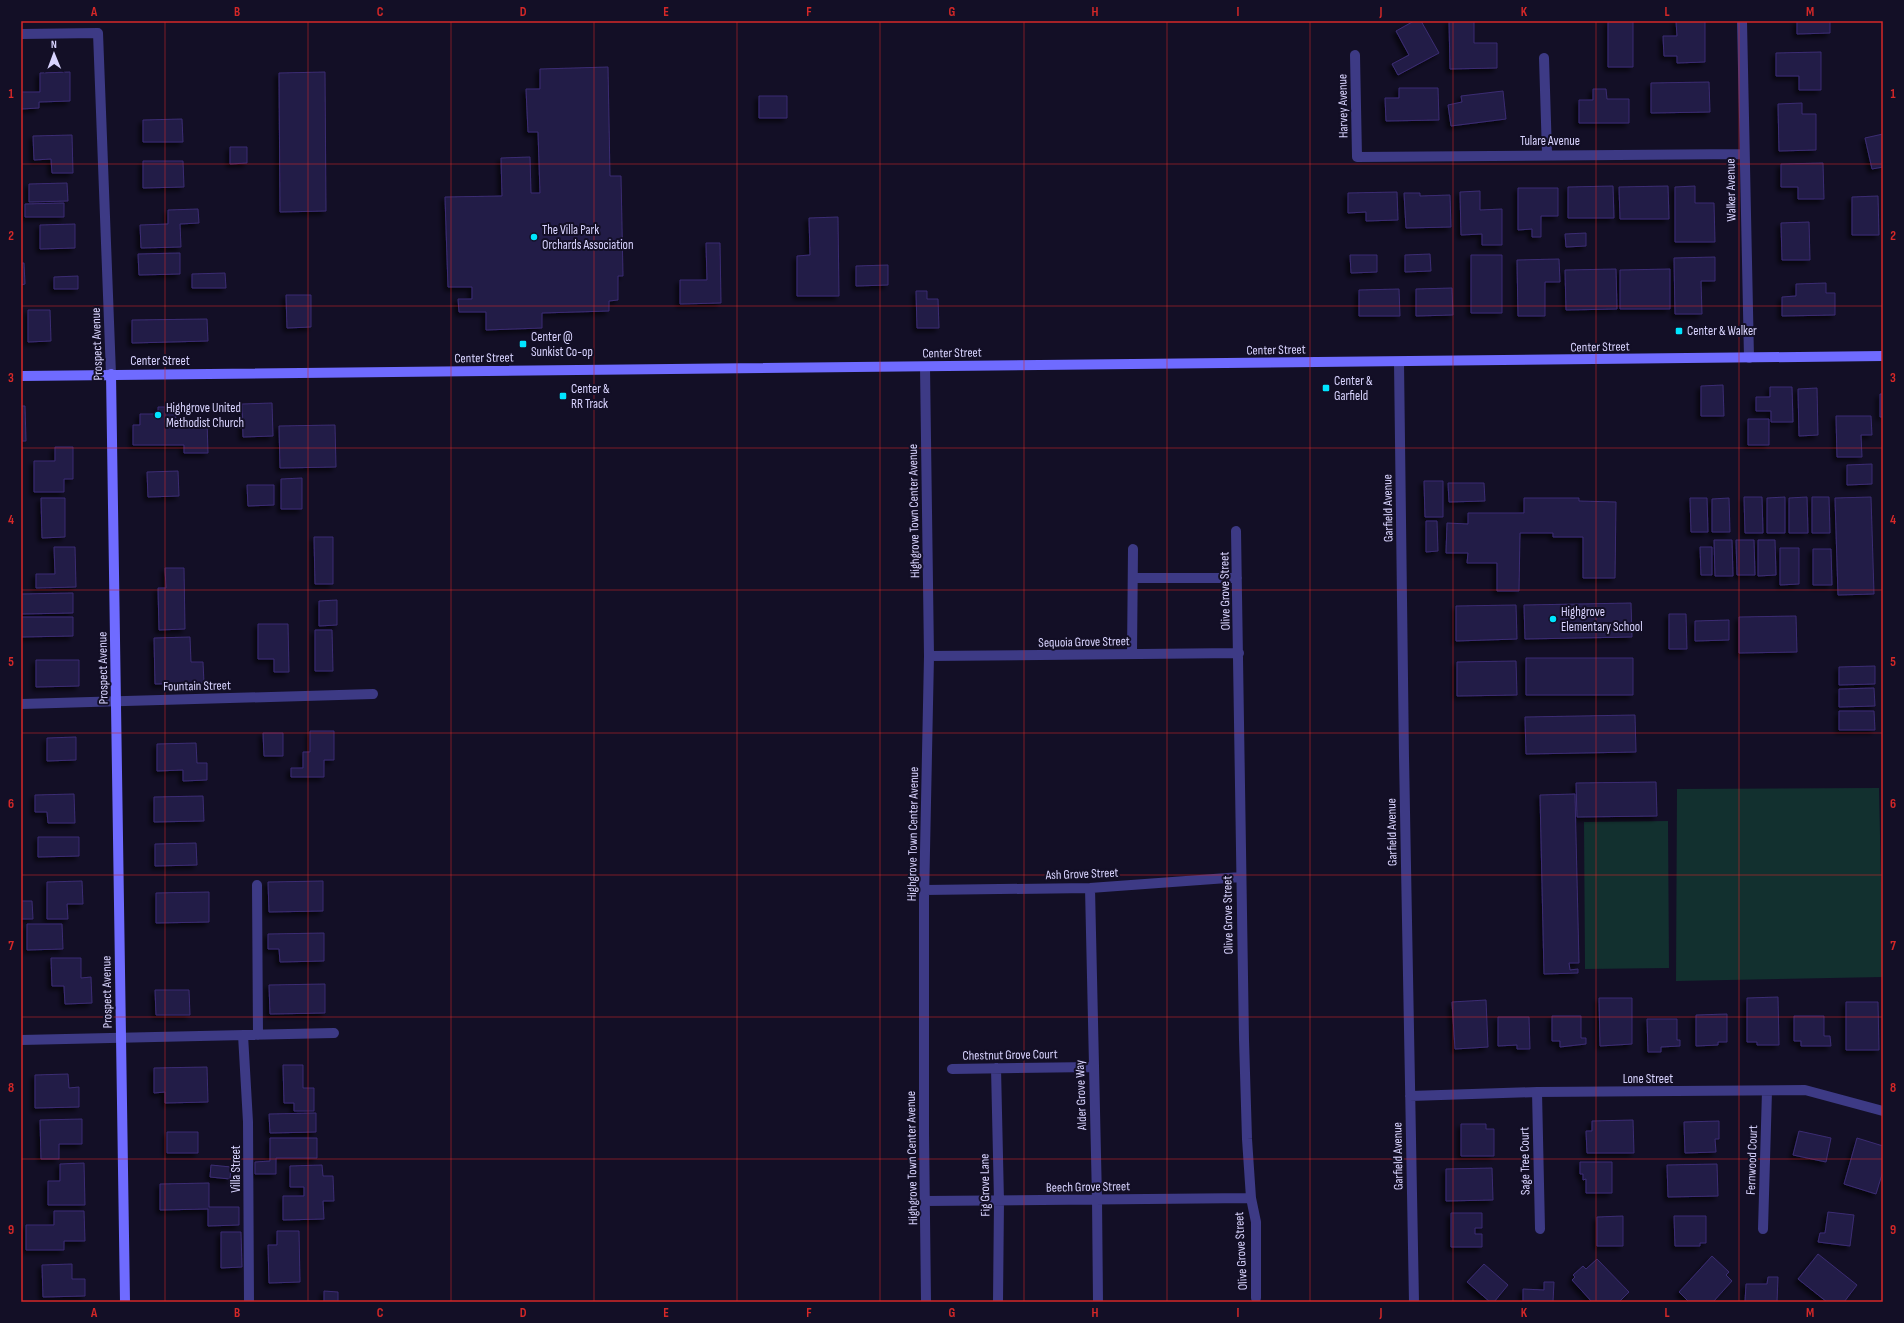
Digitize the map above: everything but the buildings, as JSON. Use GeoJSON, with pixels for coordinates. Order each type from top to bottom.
{"type":"FeatureCollection","features":[{"type":"Feature","properties":{"kind":"main road","name":"Center Street"},"geometry":{"type":"LineString","coordinates":[[21,376],[1883,356]]}},
{"type":"Feature","properties":{"kind":"main road","name":"Prospect Avenue"},"geometry":{"type":"LineString","coordinates":[[111,374],[125,1302]]}},
{"type":"Feature","properties":{"kind":"street","name":"Walker Avenue"},"geometry":{"type":"LineString","coordinates":[[1742,21],[1748,358]]}},
{"type":"Feature","properties":{"kind":"street","name":"Prospect Avenue"},"geometry":{"type":"LineString","coordinates":[[21,34],[98,33],[111,374]]}},
{"type":"Feature","properties":{"kind":"street","name":"Harvey Avenue"},"geometry":{"type":"LineString","coordinates":[[1355,55],[1357,157]]}},
{"type":"Feature","properties":{"kind":"street"},"geometry":{"type":"LineString","coordinates":[[1544,58],[1547,154]]}},
{"type":"Feature","properties":{"kind":"street","name":"Tulare Avenue"},"geometry":{"type":"LineString","coordinates":[[1357,157],[1547,154],[1744,154]]}},
{"type":"Feature","properties":{"kind":"street","name":"Garfield Avenue"},"geometry":{"type":"LineString","coordinates":[[1399,362],[1414,1302]]}},
{"type":"Feature","properties":{"kind":"street","name":"Highgrove Town Center Avenue"},"geometry":{"type":"LineString","coordinates":[[925,367],[929,656],[925,890],[926,1302]]}},
{"type":"Feature","properties":{"kind":"street","name":"Olive Grove Street"},"geometry":{"type":"LineString","coordinates":[[1236,531],[1245,1087],[1251,1198],[1256,1222],[1256,1298]]}},
{"type":"Feature","properties":{"kind":"street"},"geometry":{"type":"LineString","coordinates":[[1132,654],[1133,549]]}},
{"type":"Feature","properties":{"kind":"street"},"geometry":{"type":"LineString","coordinates":[[1133,578],[1237,578]]}},
{"type":"Feature","properties":{"kind":"street","name":"Sequoia Grove Street"},"geometry":{"type":"LineString","coordinates":[[929,656],[1239,653]]}},
{"type":"Feature","properties":{"kind":"street","name":"Fountain Street"},"geometry":{"type":"LineString","coordinates":[[21,704],[373,694]]}},
{"type":"Feature","properties":{"kind":"street","name":"Ash Grove Street"},"geometry":{"type":"LineString","coordinates":[[925,890],[1090,888],[1241,877]]}},
{"type":"Feature","properties":{"kind":"street"},"geometry":{"type":"LineString","coordinates":[[258,885],[258,1035]]}},
{"type":"Feature","properties":{"kind":"street","name":"Alder Grove Way"},"geometry":{"type":"LineString","coordinates":[[1090,888],[1098,1302]]}},
{"type":"Feature","properties":{"kind":"street"},"geometry":{"type":"LineString","coordinates":[[21,1040],[334,1033]]}},
{"type":"Feature","properties":{"kind":"street","name":"Villa Street"},"geometry":{"type":"LineString","coordinates":[[244,1035],[248,1122],[249,1302]]}},
{"type":"Feature","properties":{"kind":"street","name":"Chestnut Grove Court"},"geometry":{"type":"LineString","coordinates":[[952,1069],[1093,1067]]}},
{"type":"Feature","properties":{"kind":"street","name":"Fig Grove Lane"},"geometry":{"type":"LineString","coordinates":[[996,1068],[999,1202],[998,1302]]}},
{"type":"Feature","properties":{"kind":"street","name":"Lone Street"},"geometry":{"type":"LineString","coordinates":[[1410,1096],[1537,1092],[1805,1090],[1883,1111]]}},
{"type":"Feature","properties":{"kind":"street","name":"Fernwood Court"},"geometry":{"type":"LineString","coordinates":[[1763,1229],[1767,1091]]}},
{"type":"Feature","properties":{"kind":"street","name":"Sage Tree Court"},"geometry":{"type":"LineString","coordinates":[[1537,1092],[1540,1229]]}},
{"type":"Feature","properties":{"kind":"street","name":"Beech Grove Street"},"geometry":{"type":"LineString","coordinates":[[925,1201],[999,1202],[1097,1199],[1251,1198]]}},
{"type":"Feature","properties":{"kind":"green space"},"geometry":{"type":"Polygon","coordinates":[[[1879,788],[1883,977],[1676,981],[1677,789],[1879,788]]]}},
{"type":"Feature","properties":{"kind":"green space"},"geometry":{"type":"Polygon","coordinates":[[[1668,821],[1669,968],[1585,969],[1584,822],[1668,821]]]}},
{"type":"Feature","properties":{"kind":"place","name":"The Villa Park Orchards Association"},"geometry":{"type":"Point","coordinates":[534,237]}},
{"type":"Feature","properties":{"kind":"place","name":"Center & Walker"},"geometry":{"type":"Point","coordinates":[1679,331]}},
{"type":"Feature","properties":{"kind":"place","name":"Center @ Sunkist Co-op"},"geometry":{"type":"Point","coordinates":[523,344]}},
{"type":"Feature","properties":{"kind":"place","name":"Center & Garfield"},"geometry":{"type":"Point","coordinates":[1326,388]}},
{"type":"Feature","properties":{"kind":"place","name":"Center & RR Track"},"geometry":{"type":"Point","coordinates":[563,396]}},
{"type":"Feature","properties":{"kind":"place","name":"Highgrove United Methodist Church"},"geometry":{"type":"Point","coordinates":[158,415]}},
{"type":"Feature","properties":{"kind":"place","name":"Highgrove Elementary School"},"geometry":{"type":"Point","coordinates":[1553,619]}}]}
